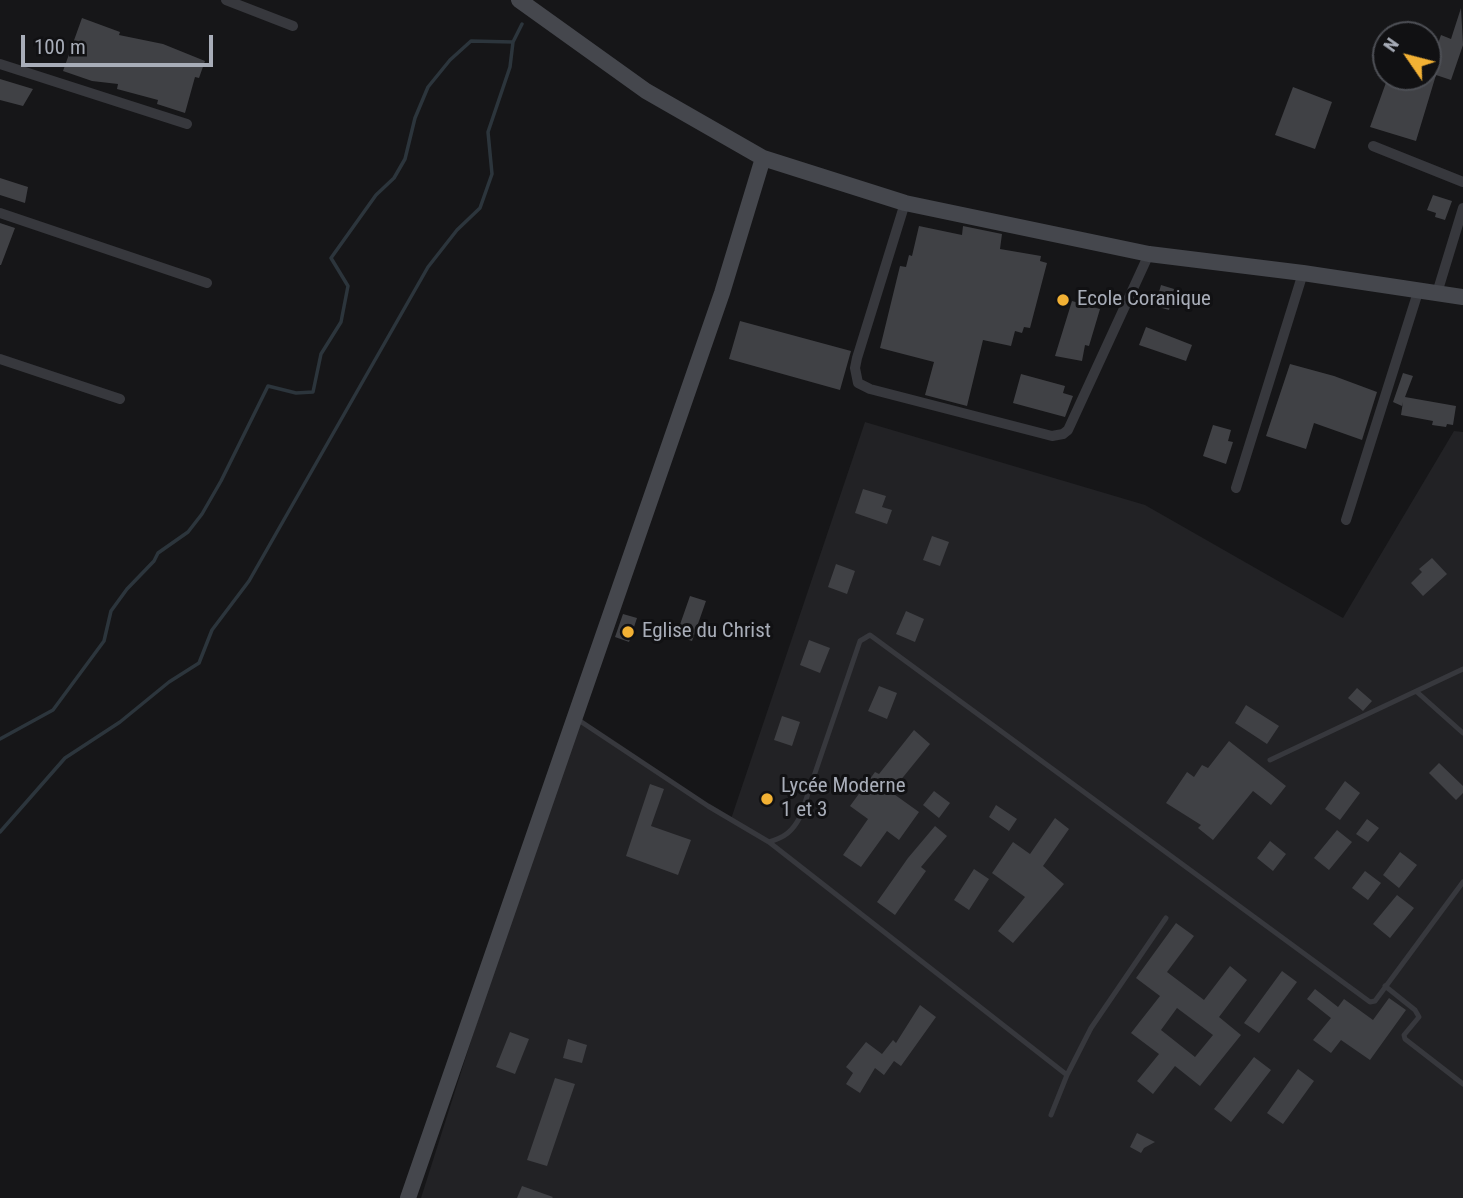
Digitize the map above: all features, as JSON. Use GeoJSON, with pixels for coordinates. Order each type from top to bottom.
{"type":"FeatureCollection","features":[{"type":"Feature","properties":{"kind":"street"},"geometry":{"type":"LineString","coordinates":[[226,0],[293,26]]}},
{"type":"Feature","properties":{"kind":"street"},"geometry":{"type":"LineString","coordinates":[[519,0],[646,91],[763,158],[905,203],[1149,254],[1463,297]]}},
{"type":"Feature","properties":{"kind":"street"},"geometry":{"type":"LineString","coordinates":[[0,64],[187,124]]}},
{"type":"Feature","properties":{"kind":"street"},"geometry":{"type":"LineString","coordinates":[[1373,146],[1463,182]]}},
{"type":"Feature","properties":{"kind":"street"},"geometry":{"type":"LineString","coordinates":[[408,1198],[722,293],[763,158]]}},
{"type":"Feature","properties":{"kind":"street"},"geometry":{"type":"LineString","coordinates":[[905,203],[855,368],[858,383],[870,389],[1052,436],[1068,430],[1149,254]]}},
{"type":"Feature","properties":{"kind":"street"},"geometry":{"type":"LineString","coordinates":[[1437,293],[1463,208]]}},
{"type":"Feature","properties":{"kind":"street"},"geometry":{"type":"LineString","coordinates":[[0,213],[207,283]]}},
{"type":"Feature","properties":{"kind":"street"},"geometry":{"type":"LineString","coordinates":[[1236,488],[1303,273]]}},
{"type":"Feature","properties":{"kind":"street"},"geometry":{"type":"LineString","coordinates":[[1346,520],[1418,292]]}},
{"type":"Feature","properties":{"kind":"street"},"geometry":{"type":"LineString","coordinates":[[0,359],[120,399]]}},
{"type":"Feature","properties":{"kind":"lane"},"geometry":{"type":"LineString","coordinates":[[769,842],[792,831],[800,817],[860,641],[864,636],[870,635],[1370,1002],[1375,1000],[1463,882]]}},
{"type":"Feature","properties":{"kind":"lane"},"geometry":{"type":"LineString","coordinates":[[1270,760],[1463,669]]}},
{"type":"Feature","properties":{"kind":"lane"},"geometry":{"type":"LineString","coordinates":[[1417,692],[1463,733]]}},
{"type":"Feature","properties":{"kind":"lane"},"geometry":{"type":"LineString","coordinates":[[574,717],[708,806],[769,842],[1067,1075]]}},
{"type":"Feature","properties":{"kind":"lane"},"geometry":{"type":"LineString","coordinates":[[1051,1115],[1067,1075],[1091,1028],[1166,918]]}},
{"type":"Feature","properties":{"kind":"lane"},"geometry":{"type":"LineString","coordinates":[[1385,986],[1419,1017],[1404,1035],[1405,1039],[1463,1084]]}},
{"type":"Feature","properties":{"kind":"shaded area"},"geometry":{"type":"Polygon","coordinates":[[[865,422],[1145,505],[1343,618],[1454,431],[1463,432],[1463,1198],[421,1198],[574,717],[731,819],[865,422]]]}},
{"type":"Feature","properties":{"kind":"building"},"geometry":{"type":"Polygon","coordinates":[[[1461,8],[1463,45],[1451,80],[1442,77],[1442,35],[1451,39],[1461,8]]]}},
{"type":"Feature","properties":{"kind":"building"},"geometry":{"type":"Polygon","coordinates":[[[82,18],[120,32],[119,35],[163,44],[205,61],[199,78],[195,77],[185,113],[157,104],[158,100],[117,89],[118,84],[92,81],[63,71],[82,18]]]}},
{"type":"Feature","properties":{"kind":"building"},"geometry":{"type":"Polygon","coordinates":[[[0,79],[33,89],[23,106],[0,100],[0,79]]]}},
{"type":"Feature","properties":{"kind":"building"},"geometry":{"type":"Polygon","coordinates":[[[1293,87],[1332,102],[1315,149],[1275,135],[1293,87]]]}},
{"type":"Feature","properties":{"kind":"building"},"geometry":{"type":"Polygon","coordinates":[[[1383,91],[1431,91],[1416,141],[1370,127],[1383,91]]]}},
{"type":"Feature","properties":{"kind":"building"},"geometry":{"type":"Polygon","coordinates":[[[0,178],[28,187],[25,203],[0,195],[0,178]]]}},
{"type":"Feature","properties":{"kind":"building"},"geometry":{"type":"Polygon","coordinates":[[[1433,195],[1452,201],[1445,220],[1435,217],[1436,213],[1427,210],[1433,195]]]}},
{"type":"Feature","properties":{"kind":"building"},"geometry":{"type":"Polygon","coordinates":[[[0,223],[15,228],[1,265],[0,265],[0,223]]]}},
{"type":"Feature","properties":{"kind":"building"},"geometry":{"type":"Polygon","coordinates":[[[919,226],[962,235],[963,226],[1002,234],[1000,249],[1041,256],[1040,261],[1047,263],[1030,328],[1024,327],[1022,333],[1015,331],[1011,346],[983,340],[967,406],[925,395],[934,362],[880,348],[900,266],[906,267],[909,255],[912,256],[919,226]]]}},
{"type":"Feature","properties":{"kind":"building"},"geometry":{"type":"Polygon","coordinates":[[[1161,285],[1174,289],[1169,310],[1155,306],[1161,285]]]}},
{"type":"Feature","properties":{"kind":"building"},"geometry":{"type":"Polygon","coordinates":[[[1072,301],[1100,309],[1089,346],[1085,345],[1082,361],[1055,356],[1072,301]]]}},
{"type":"Feature","properties":{"kind":"building"},"geometry":{"type":"Polygon","coordinates":[[[740,321],[851,351],[840,390],[729,359],[740,321]]]}},
{"type":"Feature","properties":{"kind":"building"},"geometry":{"type":"Polygon","coordinates":[[[1146,327],[1192,345],[1186,361],[1139,345],[1146,327]]]}},
{"type":"Feature","properties":{"kind":"building"},"geometry":{"type":"Polygon","coordinates":[[[1290,364],[1377,392],[1362,440],[1314,423],[1306,449],[1266,436],[1290,364]]]}},
{"type":"Feature","properties":{"kind":"building"},"geometry":{"type":"Polygon","coordinates":[[[1403,373],[1413,376],[1405,397],[1456,406],[1453,425],[1432,425],[1433,421],[1401,415],[1403,402],[1402,406],[1393,402],[1403,373]]]}},
{"type":"Feature","properties":{"kind":"building"},"geometry":{"type":"Polygon","coordinates":[[[1021,374],[1065,386],[1063,393],[1073,396],[1065,417],[1013,403],[1021,374]]]}},
{"type":"Feature","properties":{"kind":"building"},"geometry":{"type":"Polygon","coordinates":[[[1213,425],[1231,430],[1228,441],[1233,442],[1226,464],[1203,456],[1213,425]]]}},
{"type":"Feature","properties":{"kind":"building"},"geometry":{"type":"Polygon","coordinates":[[[863,489],[886,496],[882,507],[892,510],[887,524],[855,513],[863,489]]]}},
{"type":"Feature","properties":{"kind":"building"},"geometry":{"type":"Polygon","coordinates":[[[932,536],[949,542],[940,566],[923,560],[932,536]]]}},
{"type":"Feature","properties":{"kind":"building"},"geometry":{"type":"Polygon","coordinates":[[[1432,558],[1447,574],[1423,596],[1411,583],[1422,572],[1419,569],[1432,558]]]}},
{"type":"Feature","properties":{"kind":"building"},"geometry":{"type":"Polygon","coordinates":[[[836,564],[855,571],[847,594],[828,587],[836,564]]]}},
{"type":"Feature","properties":{"kind":"building"},"geometry":{"type":"Polygon","coordinates":[[[690,596],[706,601],[692,641],[676,636],[690,596]]]}},
{"type":"Feature","properties":{"kind":"building"},"geometry":{"type":"Polygon","coordinates":[[[906,611],[924,619],[915,642],[896,634],[906,611]]]}},
{"type":"Feature","properties":{"kind":"building"},"geometry":{"type":"Polygon","coordinates":[[[623,614],[637,618],[629,642],[615,637],[623,614]]]}},
{"type":"Feature","properties":{"kind":"building"},"geometry":{"type":"Polygon","coordinates":[[[809,640],[830,648],[820,673],[800,665],[809,640]]]}},
{"type":"Feature","properties":{"kind":"building"},"geometry":{"type":"Polygon","coordinates":[[[879,686],[897,693],[887,719],[868,711],[879,686]]]}},
{"type":"Feature","properties":{"kind":"building"},"geometry":{"type":"Polygon","coordinates":[[[1357,688],[1372,701],[1363,711],[1348,698],[1357,688]]]}},
{"type":"Feature","properties":{"kind":"building"},"geometry":{"type":"Polygon","coordinates":[[[1246,705],[1279,726],[1267,744],[1235,723],[1246,705]]]}},
{"type":"Feature","properties":{"kind":"building"},"geometry":{"type":"Polygon","coordinates":[[[782,716],[800,722],[792,746],[774,740],[782,716]]]}},
{"type":"Feature","properties":{"kind":"building"},"geometry":{"type":"Polygon","coordinates":[[[914,730],[930,744],[891,792],[919,812],[899,840],[887,831],[861,867],[843,855],[868,819],[850,806],[875,772],[879,774],[914,730]]]}},
{"type":"Feature","properties":{"kind":"building"},"geometry":{"type":"Polygon","coordinates":[[[1229,741],[1286,786],[1271,805],[1253,791],[1213,840],[1198,828],[1201,825],[1166,803],[1187,772],[1194,777],[1202,765],[1208,768],[1229,741]]]}},
{"type":"Feature","properties":{"kind":"building"},"geometry":{"type":"Polygon","coordinates":[[[1439,763],[1463,786],[1463,793],[1456,800],[1429,773],[1439,763]]]}},
{"type":"Feature","properties":{"kind":"building"},"geometry":{"type":"Polygon","coordinates":[[[1345,781],[1360,793],[1340,820],[1325,809],[1345,781]]]}},
{"type":"Feature","properties":{"kind":"building"},"geometry":{"type":"Polygon","coordinates":[[[650,784],[664,789],[651,826],[691,840],[678,875],[626,856],[650,784]]]}},
{"type":"Feature","properties":{"kind":"building"},"geometry":{"type":"Polygon","coordinates":[[[934,791],[950,803],[939,818],[923,805],[934,791]]]}},
{"type":"Feature","properties":{"kind":"building"},"geometry":{"type":"Polygon","coordinates":[[[996,805],[1017,819],[1009,831],[989,817],[996,805]]]}},
{"type":"Feature","properties":{"kind":"building"},"geometry":{"type":"Polygon","coordinates":[[[1055,818],[1069,829],[1043,866],[1064,884],[1013,943],[998,931],[1025,897],[992,873],[1013,842],[1030,854],[1055,818]]]}},
{"type":"Feature","properties":{"kind":"building"},"geometry":{"type":"Polygon","coordinates":[[[1367,819],[1379,828],[1368,842],[1356,834],[1367,819]]]}},
{"type":"Feature","properties":{"kind":"building"},"geometry":{"type":"Polygon","coordinates":[[[935,826],[947,836],[921,867],[926,871],[895,915],[877,902],[935,826]]]}},
{"type":"Feature","properties":{"kind":"building"},"geometry":{"type":"Polygon","coordinates":[[[1337,830],[1352,842],[1329,870],[1314,858],[1337,830]]]}},
{"type":"Feature","properties":{"kind":"building"},"geometry":{"type":"Polygon","coordinates":[[[1270,841],[1286,854],[1273,871],[1257,858],[1270,841]]]}},
{"type":"Feature","properties":{"kind":"building"},"geometry":{"type":"Polygon","coordinates":[[[1400,852],[1417,865],[1399,888],[1383,875],[1400,852]]]}},
{"type":"Feature","properties":{"kind":"building"},"geometry":{"type":"Polygon","coordinates":[[[974,869],[989,879],[969,910],[954,900],[974,869]]]}},
{"type":"Feature","properties":{"kind":"building"},"geometry":{"type":"Polygon","coordinates":[[[1365,871],[1381,883],[1368,900],[1352,888],[1365,871]]]}},
{"type":"Feature","properties":{"kind":"building"},"geometry":{"type":"Polygon","coordinates":[[[1397,895],[1414,908],[1390,938],[1373,924],[1397,895]]]}},
{"type":"Feature","properties":{"kind":"building"},"geometry":{"type":"Polygon","coordinates":[[[1176,923],[1194,936],[1167,972],[1204,1000],[1230,966],[1247,980],[1219,1017],[1241,1035],[1200,1086],[1175,1066],[1153,1094],[1137,1081],[1159,1054],[1131,1033],[1160,996],[1136,978],[1176,923]],[[1177,1008],[1161,1030],[1195,1057],[1213,1035],[1177,1008]]]}},
{"type":"Feature","properties":{"kind":"building"},"geometry":{"type":"Polygon","coordinates":[[[1282,971],[1297,982],[1259,1033],[1244,1023],[1282,971]]]}},
{"type":"Feature","properties":{"kind":"building"},"geometry":{"type":"Polygon","coordinates":[[[1315,989],[1338,1007],[1344,999],[1373,1020],[1389,998],[1406,1010],[1370,1060],[1341,1040],[1331,1053],[1313,1040],[1331,1018],[1307,999],[1315,989]]]}},
{"type":"Feature","properties":{"kind":"building"},"geometry":{"type":"Polygon","coordinates":[[[920,1005],[936,1017],[901,1066],[894,1061],[884,1075],[875,1068],[860,1093],[846,1084],[853,1073],[846,1067],[866,1042],[882,1054],[893,1040],[896,1043],[920,1005]]]}},
{"type":"Feature","properties":{"kind":"building"},"geometry":{"type":"Polygon","coordinates":[[[510,1032],[529,1039],[515,1074],[496,1067],[510,1032]]]}},
{"type":"Feature","properties":{"kind":"building"},"geometry":{"type":"Polygon","coordinates":[[[568,1039],[587,1045],[582,1063],[563,1058],[568,1039]]]}},
{"type":"Feature","properties":{"kind":"building"},"geometry":{"type":"Polygon","coordinates":[[[1254,1057],[1271,1070],[1231,1122],[1214,1109],[1254,1057]]]}},
{"type":"Feature","properties":{"kind":"building"},"geometry":{"type":"Polygon","coordinates":[[[1298,1069],[1314,1081],[1283,1124],[1267,1113],[1298,1069]]]}},
{"type":"Feature","properties":{"kind":"building"},"geometry":{"type":"Polygon","coordinates":[[[555,1078],[575,1084],[547,1166],[527,1160],[555,1078]]]}},
{"type":"Feature","properties":{"kind":"building"},"geometry":{"type":"Polygon","coordinates":[[[1137,1133],[1155,1142],[1141,1153],[1130,1147],[1137,1133]]]}},
{"type":"Feature","properties":{"kind":"building"},"geometry":{"type":"Polygon","coordinates":[[[522,1186],[553,1197],[517,1198],[522,1186]]]}},
{"type":"Feature","properties":{"kind":"waterway"},"geometry":{"type":"LineString","coordinates":[[0,832],[65,758],[120,722],[169,682],[199,663],[212,630],[249,581],[428,267],[457,230],[480,208],[492,174],[488,132],[510,67],[513,42],[522,24]]}},
{"type":"Feature","properties":{"kind":"waterway"},"geometry":{"type":"LineString","coordinates":[[0,739],[53,710],[104,641],[111,611],[127,589],[154,561],[158,553],[188,532],[202,514],[268,386],[296,393],[313,392],[321,354],[341,322],[348,286],[331,258],[376,195],[394,178],[405,159],[415,118],[428,87],[450,60],[471,41],[513,42]]}},
{"type":"Feature","properties":{"kind":"place","name":"Ecole Coranique"},"geometry":{"type":"Point","coordinates":[1063,300]}},
{"type":"Feature","properties":{"kind":"place","name":"Eglise du Christ"},"geometry":{"type":"Point","coordinates":[628,632]}},
{"type":"Feature","properties":{"kind":"place","name":"Lycée Moderne 1 et 3"},"geometry":{"type":"Point","coordinates":[767,799]}}]}
